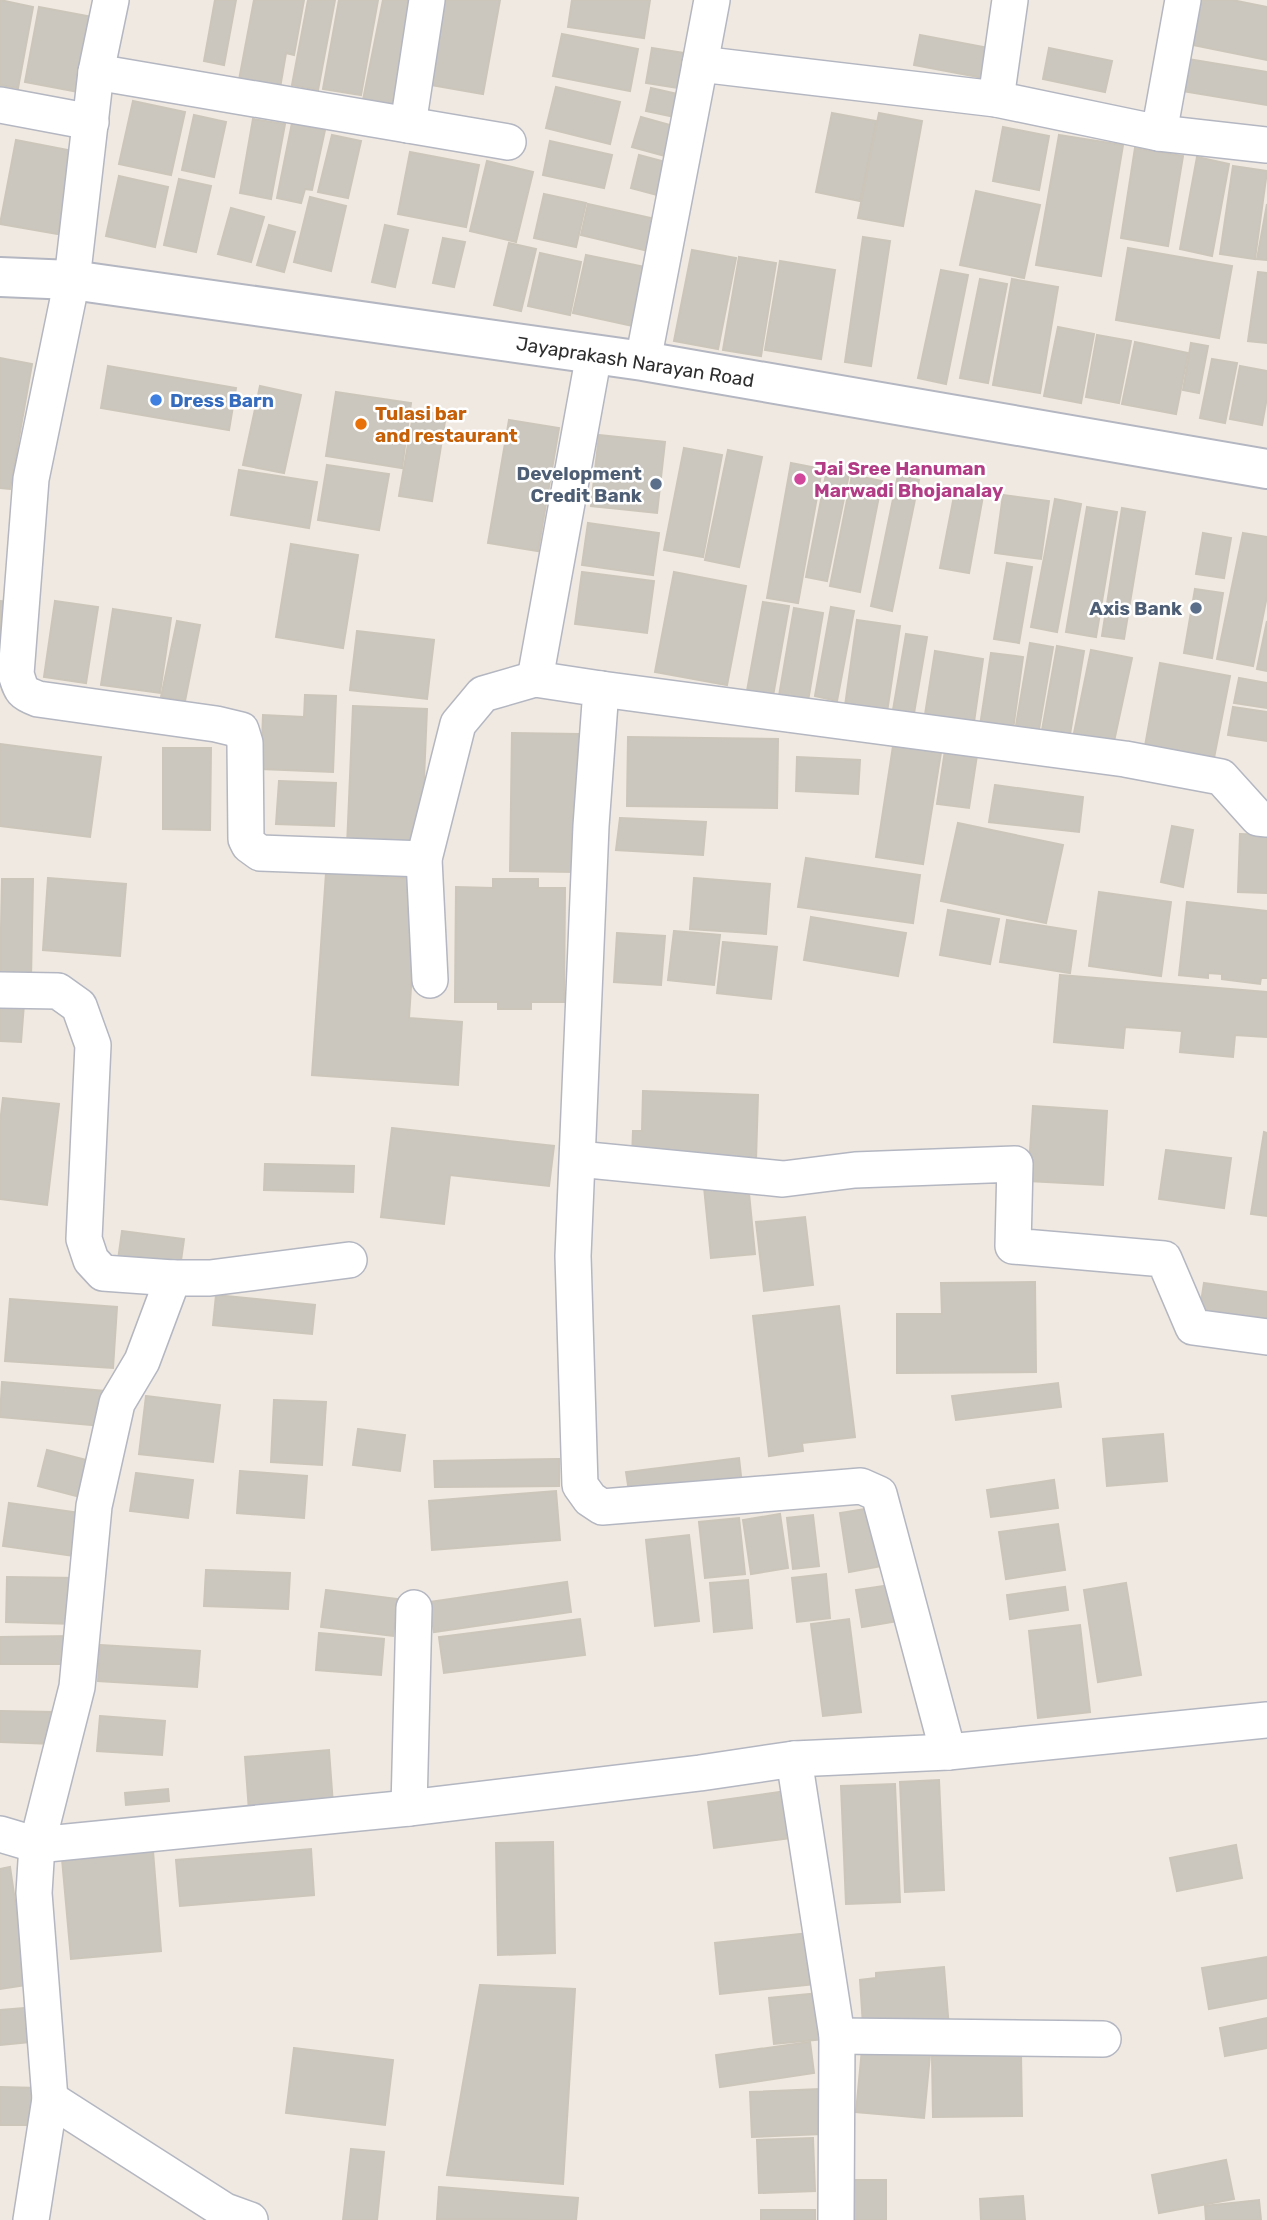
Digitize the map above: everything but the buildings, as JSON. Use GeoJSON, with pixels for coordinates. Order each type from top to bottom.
{"type":"FeatureCollection","features":[{"type":"Feature","properties":{"kind":"street"},"geometry":{"type":"LineString","coordinates":[[111,0],[96,72],[72,280],[32,479],[16,674],[22,691],[25,695],[38,699],[216,724],[241,730],[245,743],[246,839],[249,845],[260,853],[424,859]]}},
{"type":"Feature","properties":{"kind":"street"},"geometry":{"type":"LineString","coordinates":[[408,125],[427,0]]}},
{"type":"Feature","properties":{"kind":"street"},"geometry":{"type":"LineString","coordinates":[[643,361],[712,0]]}},
{"type":"Feature","properties":{"kind":"street"},"geometry":{"type":"LineString","coordinates":[[996,99],[1010,0]]}},
{"type":"Feature","properties":{"kind":"street"},"geometry":{"type":"LineString","coordinates":[[1159,132],[1183,0]]}},
{"type":"Feature","properties":{"kind":"street"},"geometry":{"type":"LineString","coordinates":[[700,64],[996,99],[1159,132],[1267,145]]}},
{"type":"Feature","properties":{"kind":"street"},"geometry":{"type":"LineString","coordinates":[[96,72],[508,142]]}},
{"type":"Feature","properties":{"kind":"street"},"geometry":{"type":"LineString","coordinates":[[0,104],[90,122]]}},
{"type":"Feature","properties":{"kind":"street","name":"Jayaprakash Narayan Road"},"geometry":{"type":"LineString","coordinates":[[0,277],[72,280],[643,361],[1267,469]]}},
{"type":"Feature","properties":{"kind":"street"},"geometry":{"type":"LineString","coordinates":[[536,679],[594,354]]}},
{"type":"Feature","properties":{"kind":"street"},"geometry":{"type":"LineString","coordinates":[[430,980],[424,859],[458,724],[483,694],[536,679],[1125,759],[1222,777],[1258,818],[1267,819]]}},
{"type":"Feature","properties":{"kind":"street"},"geometry":{"type":"LineString","coordinates":[[601,689],[591,826],[573,1256],[580,1485],[590,1499],[602,1507],[861,1486],[879,1494],[948,1752]]}},
{"type":"Feature","properties":{"kind":"street"},"geometry":{"type":"LineString","coordinates":[[0,990],[58,992],[79,1006],[93,1045],[84,1239],[90,1260],[103,1273],[210,1278],[349,1260]]}},
{"type":"Feature","properties":{"kind":"street"},"geometry":{"type":"LineString","coordinates":[[578,1159],[783,1179],[855,1170],[1016,1164],[1013,1246],[1164,1259],[1193,1327],[1267,1337]]}},
{"type":"Feature","properties":{"kind":"street"},"geometry":{"type":"LineString","coordinates":[[31,2220],[50,2099],[34,1893],[37,1845],[77,1688],[94,1506],[117,1403],[142,1361],[173,1278]]}},
{"type":"Feature","properties":{"kind":"street"},"geometry":{"type":"LineString","coordinates":[[410,1808],[414,1608]]}},
{"type":"Feature","properties":{"kind":"street"},"geometry":{"type":"LineString","coordinates":[[0,1834],[37,1845],[410,1808],[794,1759],[948,1752],[1267,1720]]}},
{"type":"Feature","properties":{"kind":"street"},"geometry":{"type":"LineString","coordinates":[[794,1759],[837,2036],[836,2220]]}},
{"type":"Feature","properties":{"kind":"street"},"geometry":{"type":"LineString","coordinates":[[837,2036],[1103,2039]]}},
{"type":"Feature","properties":{"kind":"street"},"geometry":{"type":"LineString","coordinates":[[50,2099],[225,2211],[250,2220]]}},
{"type":"Feature","properties":{"kind":"place","name":"Dress Barn"},"geometry":{"type":"Point","coordinates":[156,400]}},
{"type":"Feature","properties":{"kind":"place","name":"Tulasi bar and restaurant"},"geometry":{"type":"Point","coordinates":[361,424]}},
{"type":"Feature","properties":{"kind":"place","name":"Jai Sree Hanuman Marwadi Bhojanalay"},"geometry":{"type":"Point","coordinates":[800,479]}},
{"type":"Feature","properties":{"kind":"place","name":"Development Credit Bank"},"geometry":{"type":"Point","coordinates":[656,484]}},
{"type":"Feature","properties":{"kind":"place","name":"Axis Bank"},"geometry":{"type":"Point","coordinates":[1196,608]}}]}
